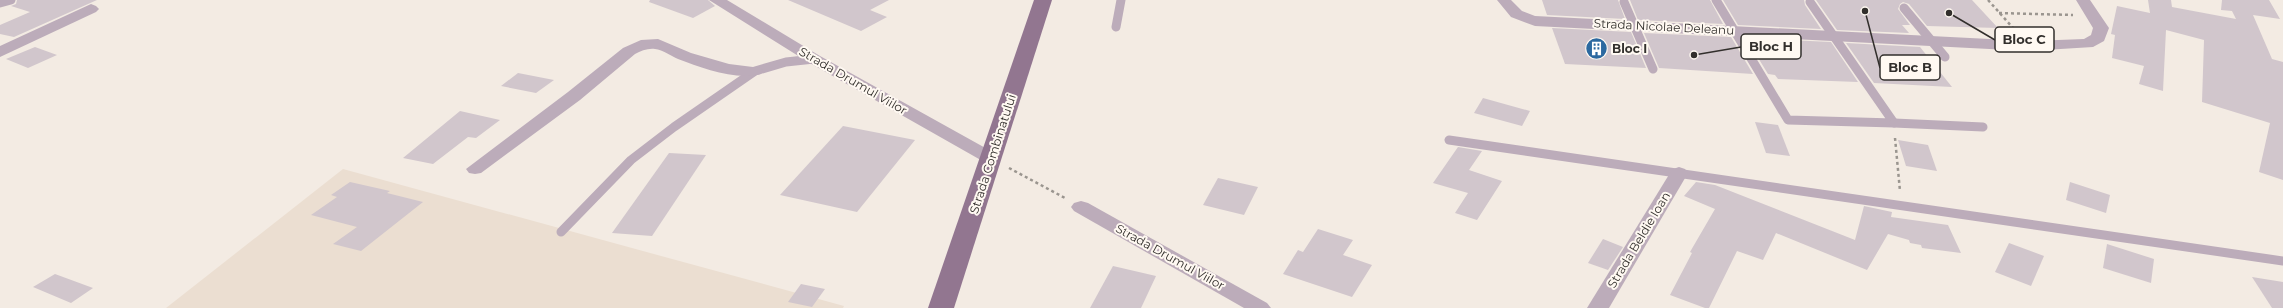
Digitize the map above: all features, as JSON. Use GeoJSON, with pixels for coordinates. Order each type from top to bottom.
{"type":"FeatureCollection","features":[{"type":"Feature","properties":{"kind":"main road","name":"Strada Combinatului"},"geometry":{"type":"LineString","coordinates":[[941,308],[992,159],[1043,0]]}},
{"type":"Feature","properties":{"kind":"street","name":"Strada Drumul Viilor"},"geometry":{"type":"LineString","coordinates":[[716,0],[814,59],[992,159]]}},
{"type":"Feature","properties":{"kind":"street","name":"Strada Nicolae Deleanu"},"geometry":{"type":"LineString","coordinates":[[1504,0],[1513,12],[1522,18],[1535,21],[2029,46],[2087,44],[2098,38],[2101,28],[2084,0]]}},
{"type":"Feature","properties":{"kind":"street"},"geometry":{"type":"LineString","coordinates":[[0,52],[92,10]]}},
{"type":"Feature","properties":{"kind":"street"},"geometry":{"type":"LineString","coordinates":[[474,169],[574,96],[629,51],[641,45],[658,44],[685,56],[728,69],[755,71]]}},
{"type":"Feature","properties":{"kind":"street","name":"Strada Beldie Ioan"},"geometry":{"type":"LineString","coordinates":[[1598,308],[1679,173]]}},
{"type":"Feature","properties":{"kind":"street","name":"Strada Drumul Viilor"},"geometry":{"type":"LineString","coordinates":[[1081,207],[1260,308]]}},
{"type":"Feature","properties":{"kind":"lane"},"geometry":{"type":"LineString","coordinates":[[0,3],[11,0]]}},
{"type":"Feature","properties":{"kind":"lane"},"geometry":{"type":"LineString","coordinates":[[1116,27],[1121,0]]}},
{"type":"Feature","properties":{"kind":"lane"},"geometry":{"type":"LineString","coordinates":[[1716,0],[1788,120],[1983,127]]}},
{"type":"Feature","properties":{"kind":"lane"},"geometry":{"type":"LineString","coordinates":[[1624,2],[1653,69]]}},
{"type":"Feature","properties":{"kind":"lane"},"geometry":{"type":"LineString","coordinates":[[1810,2],[1832,36],[1894,123]]}},
{"type":"Feature","properties":{"kind":"lane"},"geometry":{"type":"LineString","coordinates":[[1904,8],[1945,57]]}},
{"type":"Feature","properties":{"kind":"lane"},"geometry":{"type":"LineString","coordinates":[[561,232],[631,160],[674,127],[755,71],[786,62],[814,59]]}},
{"type":"Feature","properties":{"kind":"lane"},"geometry":{"type":"LineString","coordinates":[[1449,140],[2283,261]]}},
{"type":"Feature","properties":{"kind":"path"},"geometry":{"type":"LineString","coordinates":[[1988,0],[2029,46]]}},
{"type":"Feature","properties":{"kind":"path"},"geometry":{"type":"LineString","coordinates":[[1999,13],[2093,16]]}},
{"type":"Feature","properties":{"kind":"path"},"geometry":{"type":"LineString","coordinates":[[1894,123],[1901,205]]}},
{"type":"Feature","properties":{"kind":"path"},"geometry":{"type":"LineString","coordinates":[[992,159],[1081,207]]}},
{"type":"Feature","properties":{"kind":"shaded area"},"geometry":{"type":"Polygon","coordinates":[[[343,169],[844,306],[843,308],[166,308],[343,169]]]}},
{"type":"Feature","properties":{"kind":"building"},"geometry":{"type":"Polygon","coordinates":[[[17,0],[97,0],[14,37],[0,34],[0,25],[30,12],[11,6],[16,4],[17,0]]]}},
{"type":"Feature","properties":{"kind":"building"},"geometry":{"type":"Polygon","coordinates":[[[650,0],[708,0],[715,6],[693,18],[649,2],[650,0]]]}},
{"type":"Feature","properties":{"kind":"building"},"geometry":{"type":"Polygon","coordinates":[[[788,0],[889,0],[870,10],[887,17],[861,31],[788,0]]]}},
{"type":"Feature","properties":{"kind":"building"},"geometry":{"type":"Polygon","coordinates":[[[1542,0],[1618,0],[1625,19],[1547,15],[1542,0]]]}},
{"type":"Feature","properties":{"kind":"building"},"geometry":{"type":"Polygon","coordinates":[[[1630,0],[1710,0],[1723,24],[1638,20],[1630,0]]]}},
{"type":"Feature","properties":{"kind":"building"},"geometry":{"type":"Polygon","coordinates":[[[1723,0],[1804,0],[1805,5],[1821,29],[1738,25],[1723,0]]]}},
{"type":"Feature","properties":{"kind":"building"},"geometry":{"type":"Polygon","coordinates":[[[1816,0],[1972,0],[1998,28],[1927,26],[1909,4],[1903,2],[1900,4],[1898,9],[1910,25],[1902,25],[1909,33],[1837,30],[1816,0]]]}},
{"type":"Feature","properties":{"kind":"building"},"geometry":{"type":"Polygon","coordinates":[[[2148,0],[2171,0],[2172,7],[2236,19],[2232,11],[2221,10],[2222,0],[2269,0],[2280,19],[2253,15],[2272,59],[2283,62],[2283,180],[2259,172],[2270,123],[2202,102],[2204,40],[2166,30],[2163,91],[2139,84],[2144,66],[2112,58],[2115,35],[2111,34],[2117,6],[2150,13],[2148,0]]]}},
{"type":"Feature","properties":{"kind":"building","name":"Bloc I"},"geometry":{"type":"Polygon","coordinates":[[[1552,28],[1631,32],[1646,68],[1565,64],[1552,28]]]}},
{"type":"Feature","properties":{"kind":"building"},"geometry":{"type":"Polygon","coordinates":[[[1644,33],[1731,37],[1753,74],[1659,68],[1644,33]]]}},
{"type":"Feature","properties":{"kind":"building"},"geometry":{"type":"Polygon","coordinates":[[[1746,38],[1831,42],[1858,82],[1778,79],[1775,75],[1768,74],[1746,38]]]}},
{"type":"Feature","properties":{"kind":"building"},"geometry":{"type":"Polygon","coordinates":[[[1846,43],[1920,47],[1952,87],[1874,83],[1846,43]]]}},
{"type":"Feature","properties":{"kind":"building"},"geometry":{"type":"Polygon","coordinates":[[[35,47],[57,55],[28,68],[6,59],[35,47]]]}},
{"type":"Feature","properties":{"kind":"building"},"geometry":{"type":"Polygon","coordinates":[[[518,73],[554,80],[536,93],[501,86],[518,73]]]}},
{"type":"Feature","properties":{"kind":"building"},"geometry":{"type":"Polygon","coordinates":[[[1483,98],[1530,111],[1522,126],[1474,113],[1483,98]]]}},
{"type":"Feature","properties":{"kind":"building"},"geometry":{"type":"Polygon","coordinates":[[[460,111],[500,120],[476,138],[468,137],[433,164],[403,158],[460,111]]]}},
{"type":"Feature","properties":{"kind":"building"},"geometry":{"type":"Polygon","coordinates":[[[1755,122],[1778,125],[1790,156],[1766,153],[1755,122]]]}},
{"type":"Feature","properties":{"kind":"building"},"geometry":{"type":"Polygon","coordinates":[[[843,126],[915,140],[857,212],[780,195],[843,126]]]}},
{"type":"Feature","properties":{"kind":"building"},"geometry":{"type":"Polygon","coordinates":[[[1898,140],[1928,145],[1937,171],[1906,166],[1898,140]]]}},
{"type":"Feature","properties":{"kind":"building"},"geometry":{"type":"Polygon","coordinates":[[[1458,147],[1482,151],[1469,170],[1502,181],[1477,220],[1455,213],[1468,193],[1433,183],[1458,147]]]}},
{"type":"Feature","properties":{"kind":"building"},"geometry":{"type":"Polygon","coordinates":[[[669,153],[706,155],[652,236],[612,233],[669,153]]]}},
{"type":"Feature","properties":{"kind":"building"},"geometry":{"type":"Polygon","coordinates":[[[1218,178],[1258,187],[1244,215],[1203,205],[1218,178]]]}},
{"type":"Feature","properties":{"kind":"building"},"geometry":{"type":"Polygon","coordinates":[[[350,182],[390,191],[387,193],[423,202],[361,251],[333,244],[357,227],[311,215],[337,197],[331,195],[350,182]]]}},
{"type":"Feature","properties":{"kind":"building"},"geometry":{"type":"Polygon","coordinates":[[[1696,182],[1715,185],[1855,240],[1864,206],[1892,212],[1891,217],[1948,225],[1961,253],[1922,248],[1921,245],[1910,243],[1909,240],[1888,234],[1867,270],[1776,233],[1763,260],[1737,251],[1709,308],[1705,308],[1670,295],[1692,253],[1690,252],[1715,209],[1684,196],[1696,182]]]}},
{"type":"Feature","properties":{"kind":"building"},"geometry":{"type":"Polygon","coordinates":[[[2070,182],[2110,195],[2106,213],[2066,200],[2070,182]]]}},
{"type":"Feature","properties":{"kind":"building"},"geometry":{"type":"Polygon","coordinates":[[[1318,229],[1353,240],[1343,255],[1372,265],[1352,297],[1283,274],[1298,250],[1303,252],[1318,229]]]}},
{"type":"Feature","properties":{"kind":"building"},"geometry":{"type":"Polygon","coordinates":[[[1603,239],[1623,247],[1608,270],[1588,263],[1603,239]]]}},
{"type":"Feature","properties":{"kind":"building"},"geometry":{"type":"Polygon","coordinates":[[[2009,243],[2044,256],[2031,286],[1995,272],[2009,243]]]}},
{"type":"Feature","properties":{"kind":"building"},"geometry":{"type":"Polygon","coordinates":[[[2107,244],[2154,259],[2151,283],[2103,268],[2107,244]]]}},
{"type":"Feature","properties":{"kind":"building"},"geometry":{"type":"Polygon","coordinates":[[[1113,266],[1156,276],[1141,308],[1090,308],[1113,266]]]}},
{"type":"Feature","properties":{"kind":"building"},"geometry":{"type":"Polygon","coordinates":[[[55,274],[93,288],[71,303],[33,287],[55,274]]]}},
{"type":"Feature","properties":{"kind":"building"},"geometry":{"type":"Polygon","coordinates":[[[2252,277],[2283,282],[2283,308],[2272,308],[2252,277]]]}},
{"type":"Feature","properties":{"kind":"building"},"geometry":{"type":"Polygon","coordinates":[[[801,284],[825,289],[812,307],[788,302],[801,284]]]}},
{"type":"Feature","properties":{"kind":"place","name":"Bloc B"},"geometry":{"type":"Point","coordinates":[1865,11]}},
{"type":"Feature","properties":{"kind":"place","name":"Bloc C"},"geometry":{"type":"Point","coordinates":[1949,13]}},
{"type":"Feature","properties":{"kind":"place","name":"Bloc I"},"geometry":{"type":"Point","coordinates":[1596,49]}},
{"type":"Feature","properties":{"kind":"place","name":"Bloc H"},"geometry":{"type":"Point","coordinates":[1694,55]}}]}
